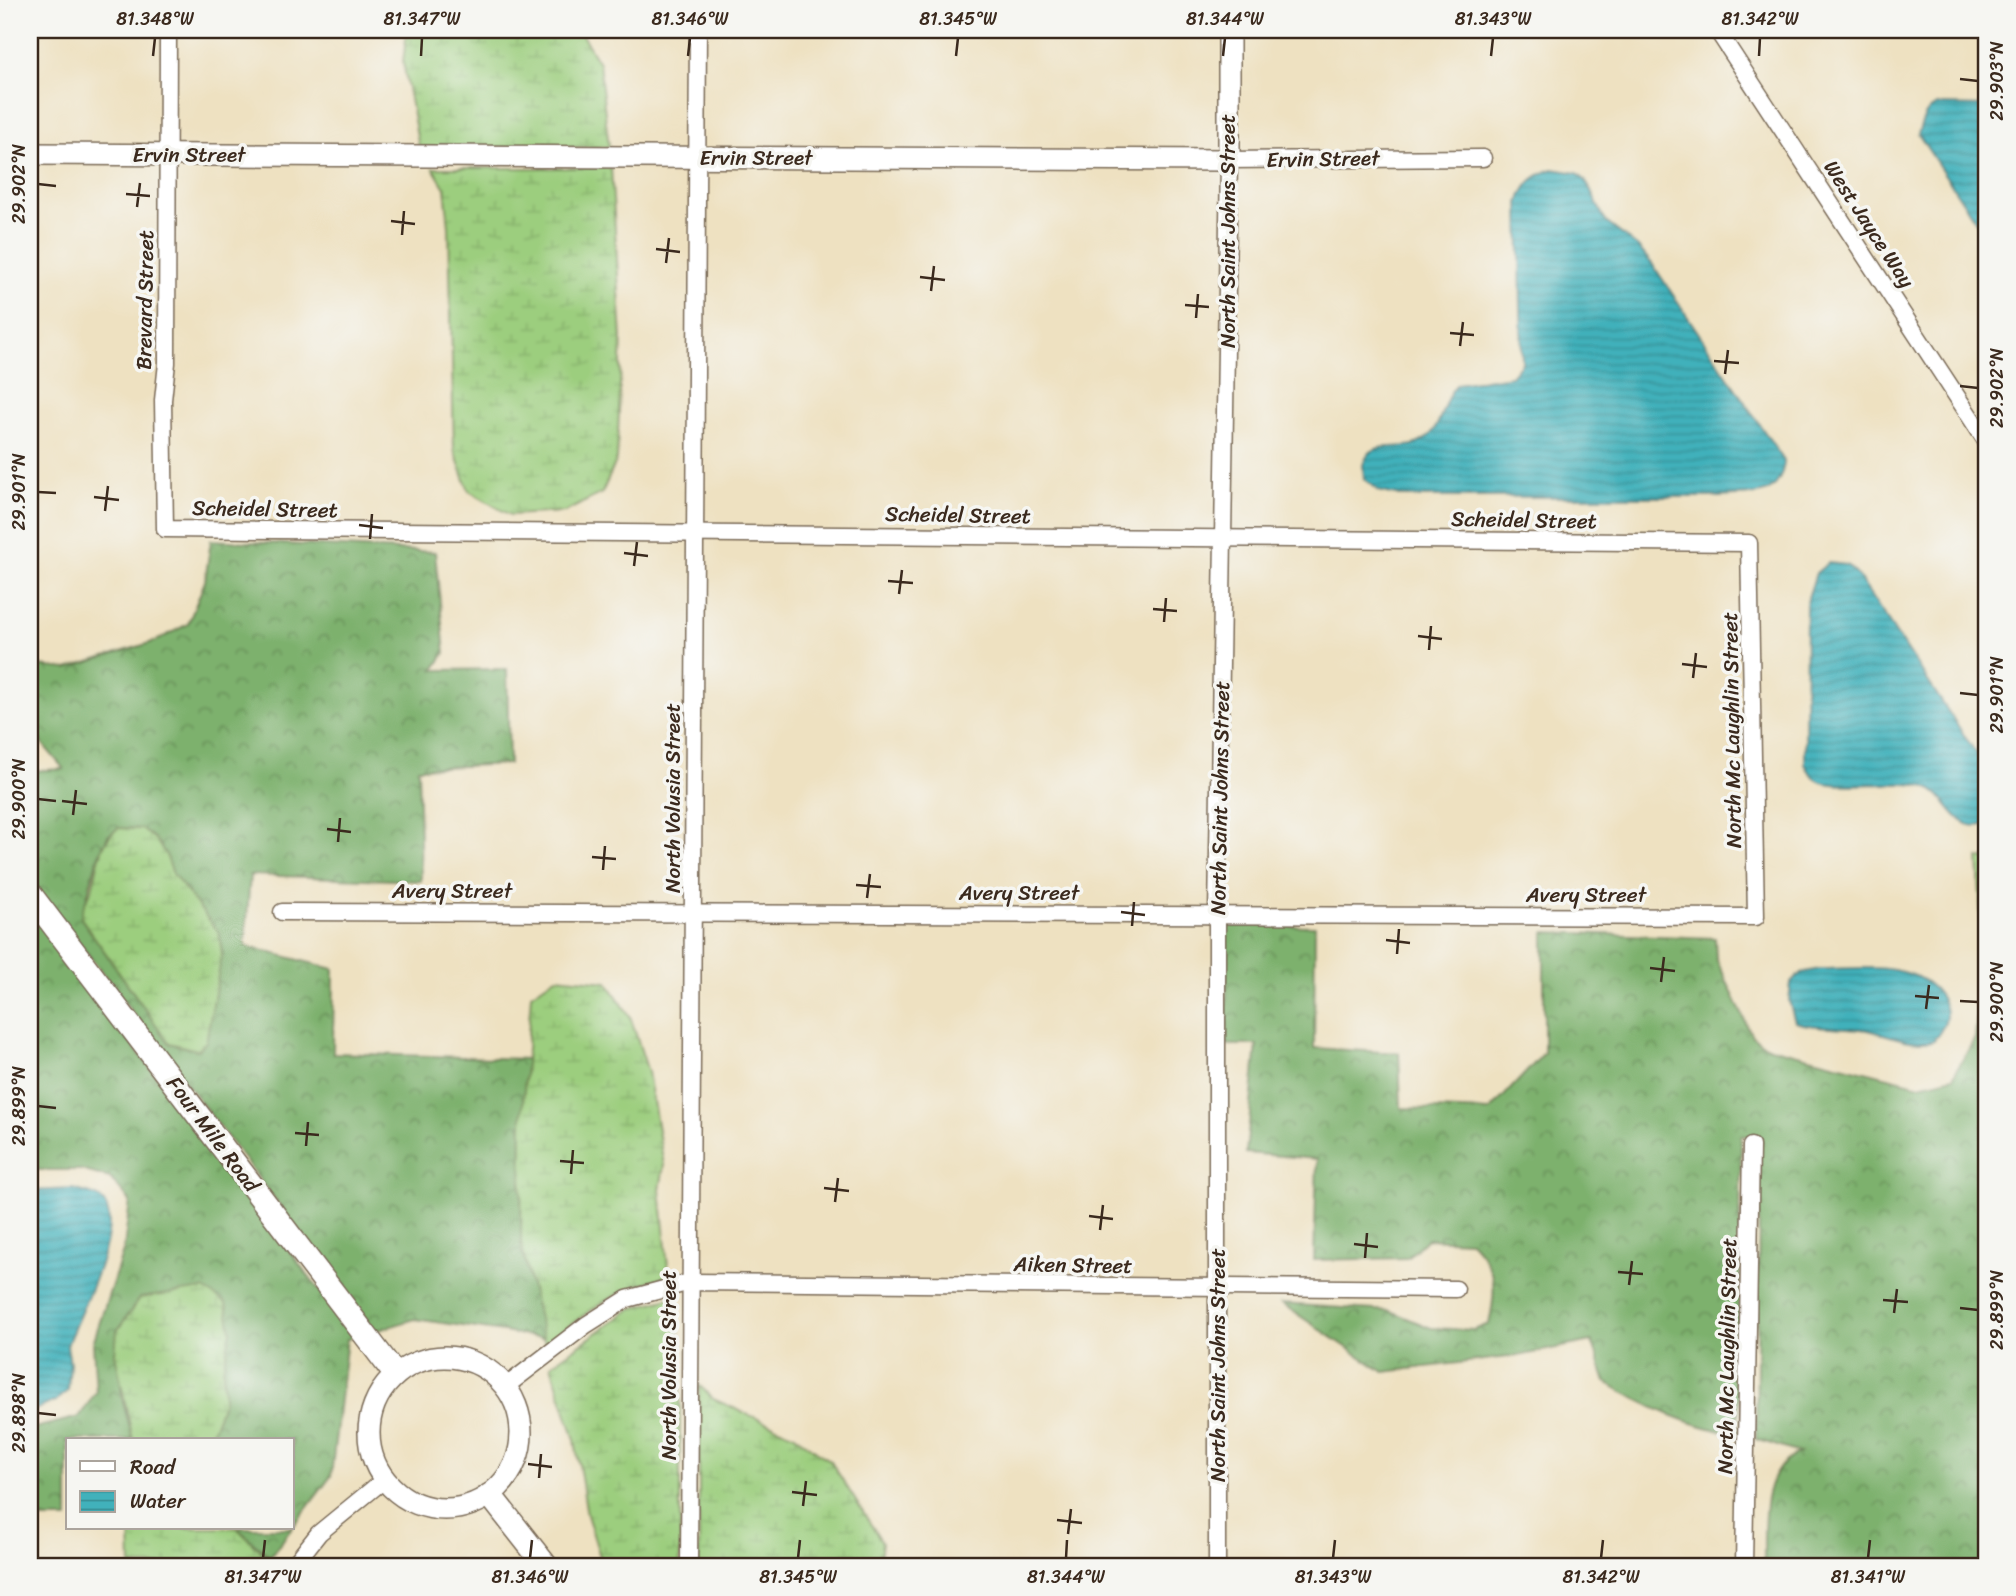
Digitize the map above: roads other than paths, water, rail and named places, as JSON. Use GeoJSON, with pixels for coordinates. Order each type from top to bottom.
{"type":"FeatureCollection","features":[{"type":"Feature","properties":{"kind":"main road","name":"Four Mile Road"},"geometry":{"type":"LineString","coordinates":[[30,894],[395,1374]]}},
{"type":"Feature","properties":{"kind":"main road"},"geometry":{"type":"LineString","coordinates":[[490,1495],[546,1566]]}},
{"type":"Feature","properties":{"kind":"street","name":"Brevard Street"},"geometry":{"type":"LineString","coordinates":[[165,529],[163,400],[167,363],[168,30]]}},
{"type":"Feature","properties":{"kind":"street","name":"North Volusia Street"},"geometry":{"type":"LineString","coordinates":[[689,1566],[698,30]]}},
{"type":"Feature","properties":{"kind":"street","name":"North Saint Johns Street"},"geometry":{"type":"LineString","coordinates":[[1217,1566],[1217,915],[1225,538],[1229,30]]}},
{"type":"Feature","properties":{"kind":"street","name":"West Jayce Way"},"geometry":{"type":"LineString","coordinates":[[1717,30],[1986,441]]}},
{"type":"Feature","properties":{"kind":"street","name":"Ervin Street"},"geometry":{"type":"LineString","coordinates":[[30,154],[1229,160],[1483,158]]}},
{"type":"Feature","properties":{"kind":"street","name":"Scheidel Street"},"geometry":{"type":"LineString","coordinates":[[165,529],[1749,543]]}},
{"type":"Feature","properties":{"kind":"street","name":"North Mc Laughlin Street"},"geometry":{"type":"LineString","coordinates":[[1749,543],[1756,916]]}},
{"type":"Feature","properties":{"kind":"street","name":"Avery Street"},"geometry":{"type":"LineString","coordinates":[[282,912],[1756,916]]}},
{"type":"Feature","properties":{"kind":"street","name":"North Mc Laughlin Street"},"geometry":{"type":"LineString","coordinates":[[1745,1566],[1751,1146]]}},
{"type":"Feature","properties":{"kind":"street","name":"Aiken Street"},"geometry":{"type":"LineString","coordinates":[[505,1387],[586,1325],[627,1299],[690,1282],[1456,1289]]}},
{"type":"Feature","properties":{"kind":"street"},"geometry":{"type":"LineString","coordinates":[[445,1357],[467,1361],[491,1373],[505,1387],[516,1403],[520,1443],[509,1474],[490,1495],[461,1509],[438,1509],[408,1499],[385,1479],[370,1448],[370,1424],[379,1396],[395,1374],[423,1360],[445,1357]]}},
{"type":"Feature","properties":{"kind":"street"},"geometry":{"type":"LineString","coordinates":[[293,1566],[319,1533],[385,1479]]}},
{"type":"Feature","properties":{"kind":"water"},"geometry":{"type":"Polygon","coordinates":[[[1938,105],[1986,106],[1986,237],[1918,134],[1927,113],[1938,105]]]}},
{"type":"Feature","properties":{"kind":"water"},"geometry":{"type":"Polygon","coordinates":[[[1553,169],[1577,173],[1586,181],[1606,222],[1638,247],[1653,265],[1784,461],[1777,483],[1770,489],[1753,495],[1719,497],[1404,497],[1379,491],[1364,479],[1363,465],[1373,451],[1379,448],[1411,446],[1427,438],[1438,424],[1447,399],[1457,384],[1511,376],[1522,363],[1519,202],[1531,181],[1553,169]]]}},
{"type":"Feature","properties":{"kind":"water"},"geometry":{"type":"Polygon","coordinates":[[[1828,563],[1847,565],[1857,575],[1986,768],[1986,824],[1967,824],[1934,791],[1926,787],[1901,784],[1827,784],[1819,781],[1808,769],[1805,764],[1806,604],[1816,573],[1828,563]]]}},
{"type":"Feature","properties":{"kind":"water"},"geometry":{"type":"Polygon","coordinates":[[[1820,969],[1886,969],[1917,977],[1931,986],[1944,1004],[1946,1015],[1941,1031],[1933,1041],[1916,1042],[1868,1030],[1795,1022],[1789,1001],[1791,983],[1801,973],[1820,969]]]}},
{"type":"Feature","properties":{"kind":"water"},"geometry":{"type":"Polygon","coordinates":[[[74,1189],[100,1198],[108,1210],[109,1227],[105,1248],[67,1346],[70,1363],[68,1390],[56,1401],[30,1412],[30,1191],[74,1189]]]}}]}
